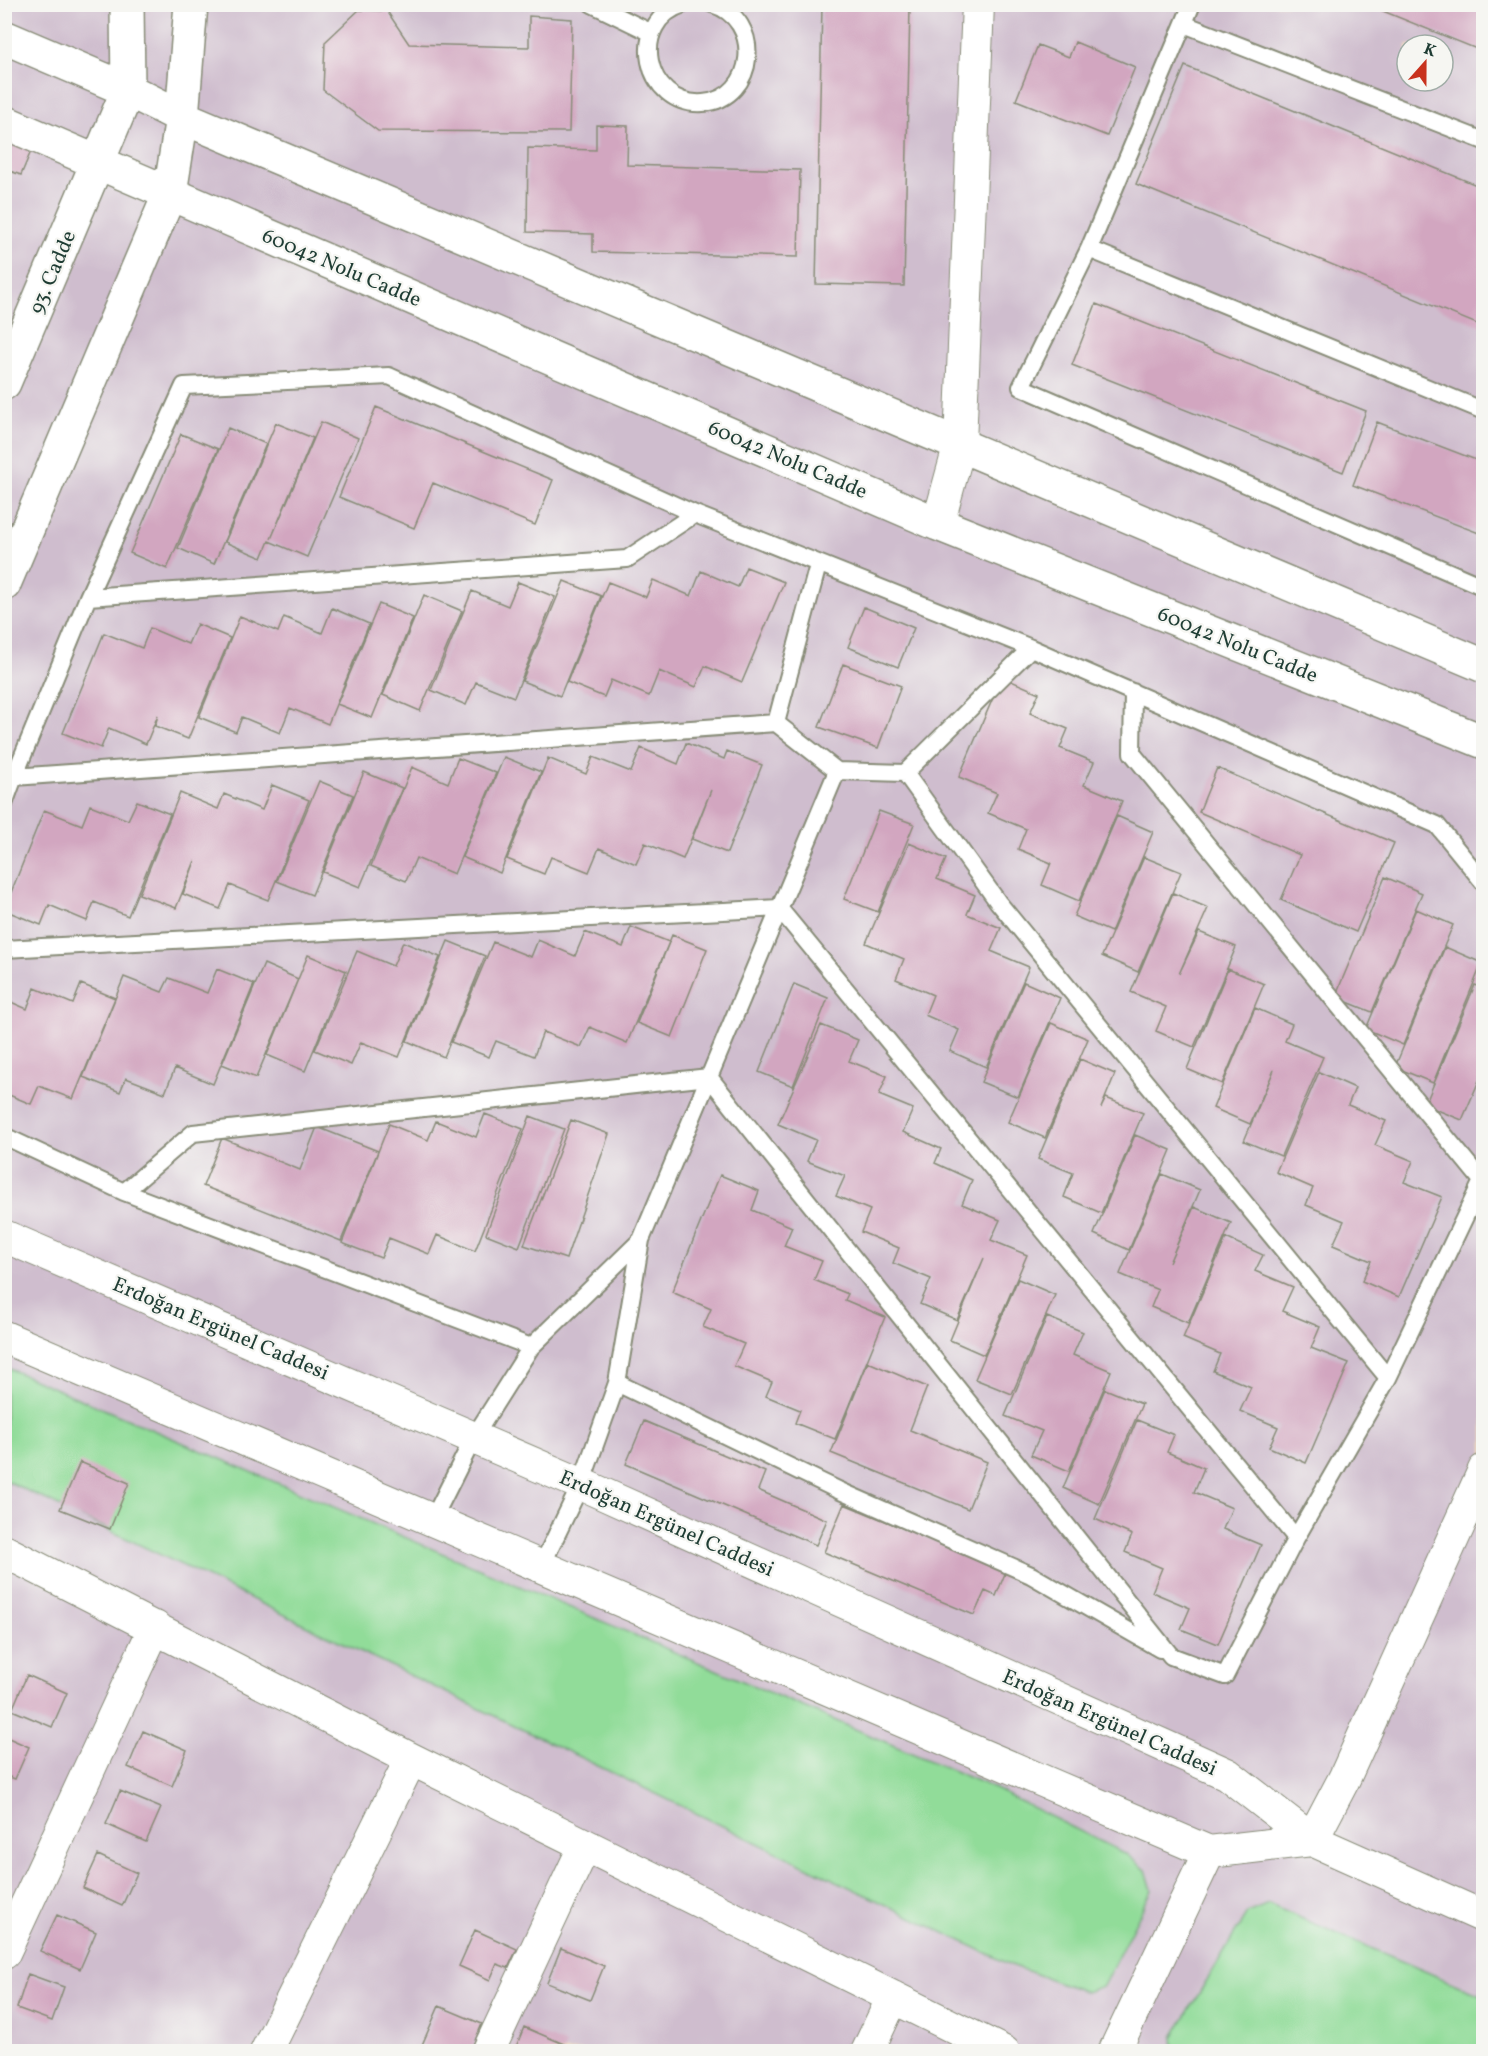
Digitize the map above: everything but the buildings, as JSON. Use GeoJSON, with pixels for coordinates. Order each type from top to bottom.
{"type":"FeatureCollection","features":[{"type":"Feature","properties":{"kind":"street"},"geometry":{"type":"LineString","coordinates":[[128,4],[129,90]]}},
{"type":"Feature","properties":{"kind":"street"},"geometry":{"type":"LineString","coordinates":[[4,584],[170,193],[182,117],[191,4]]}},
{"type":"Feature","properties":{"kind":"street"},"geometry":{"type":"LineString","coordinates":[[938,524],[960,444],[978,4]]}},
{"type":"Feature","properties":{"kind":"street"},"geometry":{"type":"LineString","coordinates":[[4,37],[129,90],[182,117],[1484,666]]}},
{"type":"Feature","properties":{"kind":"street","name":"93. Cadde"},"geometry":{"type":"LineString","coordinates":[[4,382],[129,90]]}},
{"type":"Feature","properties":{"kind":"street","name":"60042 Nolu Cadde"},"geometry":{"type":"LineString","coordinates":[[4,122],[938,524],[1484,742]]}},
{"type":"Feature","properties":{"kind":"street","name":"Erdoğan Ergünel Caddesi"},"geometry":{"type":"LineString","coordinates":[[4,1236],[474,1437],[1227,1774],[1312,1840],[1484,1917]]}},
{"type":"Feature","properties":{"kind":"street"},"geometry":{"type":"LineString","coordinates":[[4,1337],[1209,1851],[1312,1840],[1344,1779],[1484,1470]]}},
{"type":"Feature","properties":{"kind":"street"},"geometry":{"type":"LineString","coordinates":[[4,1551],[411,1759],[1004,2052]]}},
{"type":"Feature","properties":{"kind":"street"},"geometry":{"type":"LineString","coordinates":[[4,1953],[155,1627]]}},
{"type":"Feature","properties":{"kind":"street"},"geometry":{"type":"LineString","coordinates":[[267,2052],[411,1759]]}},
{"type":"Feature","properties":{"kind":"street"},"geometry":{"type":"LineString","coordinates":[[488,2052],[585,1845]]}},
{"type":"Feature","properties":{"kind":"street"},"geometry":{"type":"LineString","coordinates":[[1114,2052],[1209,1851]]}},
{"type":"Feature","properties":{"kind":"street"},"geometry":{"type":"LineString","coordinates":[[867,2052],[893,1997]]}},
{"type":"Feature","properties":{"kind":"lane"},"geometry":{"type":"LineString","coordinates":[[592,4],[652,33]]}},
{"type":"Feature","properties":{"kind":"lane"},"geometry":{"type":"LineString","coordinates":[[684,4],[669,11],[652,33],[648,47],[649,62],[662,88],[674,97],[689,102],[704,103],[718,99],[731,91],[741,80],[747,67],[749,52],[740,25],[730,14],[712,4]]}},
{"type":"Feature","properties":{"kind":"lane"},"geometry":{"type":"LineString","coordinates":[[1192,4],[1089,249],[1020,387],[1484,587]]}},
{"type":"Feature","properties":{"kind":"lane"},"geometry":{"type":"LineString","coordinates":[[1184,24],[1484,141]]}},
{"type":"Feature","properties":{"kind":"lane"},"geometry":{"type":"LineString","coordinates":[[1089,249],[1484,411]]}},
{"type":"Feature","properties":{"kind":"lane"},"geometry":{"type":"LineString","coordinates":[[4,804],[88,597],[184,386],[389,376],[695,514],[818,565],[1031,648],[1437,825],[1484,883]]}},
{"type":"Feature","properties":{"kind":"lane"},"geometry":{"type":"LineString","coordinates":[[88,597],[627,560],[695,514]]}},
{"type":"Feature","properties":{"kind":"lane"},"geometry":{"type":"LineString","coordinates":[[776,723],[818,565]]}},
{"type":"Feature","properties":{"kind":"lane"},"geometry":{"type":"LineString","coordinates":[[14,777],[776,723],[837,771],[905,773],[1031,648]]}},
{"type":"Feature","properties":{"kind":"lane"},"geometry":{"type":"LineString","coordinates":[[617,1383],[838,1490],[1031,1575],[1171,1656],[1225,1676],[1296,1538],[1388,1378],[1483,1180],[1132,753],[1133,692]]}},
{"type":"Feature","properties":{"kind":"lane"},"geometry":{"type":"LineString","coordinates":[[541,1567],[580,1484],[617,1383],[641,1240],[837,771]]}},
{"type":"Feature","properties":{"kind":"lane"},"geometry":{"type":"LineString","coordinates":[[905,773],[999,902],[1388,1378]]}},
{"type":"Feature","properties":{"kind":"lane"},"geometry":{"type":"LineString","coordinates":[[4,949],[779,908]]}},
{"type":"Feature","properties":{"kind":"lane"},"geometry":{"type":"LineString","coordinates":[[779,908],[1296,1538]]}},
{"type":"Feature","properties":{"kind":"lane"},"geometry":{"type":"LineString","coordinates":[[124,1192],[194,1133],[709,1077]]}},
{"type":"Feature","properties":{"kind":"lane"},"geometry":{"type":"LineString","coordinates":[[709,1077],[1171,1656]]}},
{"type":"Feature","properties":{"kind":"lane"},"geometry":{"type":"LineString","coordinates":[[4,1136],[124,1192],[531,1347]]}},
{"type":"Feature","properties":{"kind":"lane"},"geometry":{"type":"LineString","coordinates":[[433,1519],[474,1437],[531,1347],[641,1240]]}},
{"type":"Feature","properties":{"kind":"shaded area"},"geometry":{"type":"Polygon","coordinates":[[[5,5],[1483,5],[1483,2051],[5,2051],[5,5]]]}},
{"type":"Feature","properties":{"kind":"green space"},"geometry":{"type":"Polygon","coordinates":[[[5,1367],[989,1786],[1126,1854],[1146,1870],[1152,1890],[1103,1986],[1086,1992],[1011,1965],[5,1480],[5,1367]]]}},
{"type":"Feature","properties":{"kind":"green space"},"geometry":{"type":"Polygon","coordinates":[[[1268,1904],[1483,1996],[1483,2051],[1174,2051],[1173,2037],[1247,1913],[1268,1904]]]}}]}
